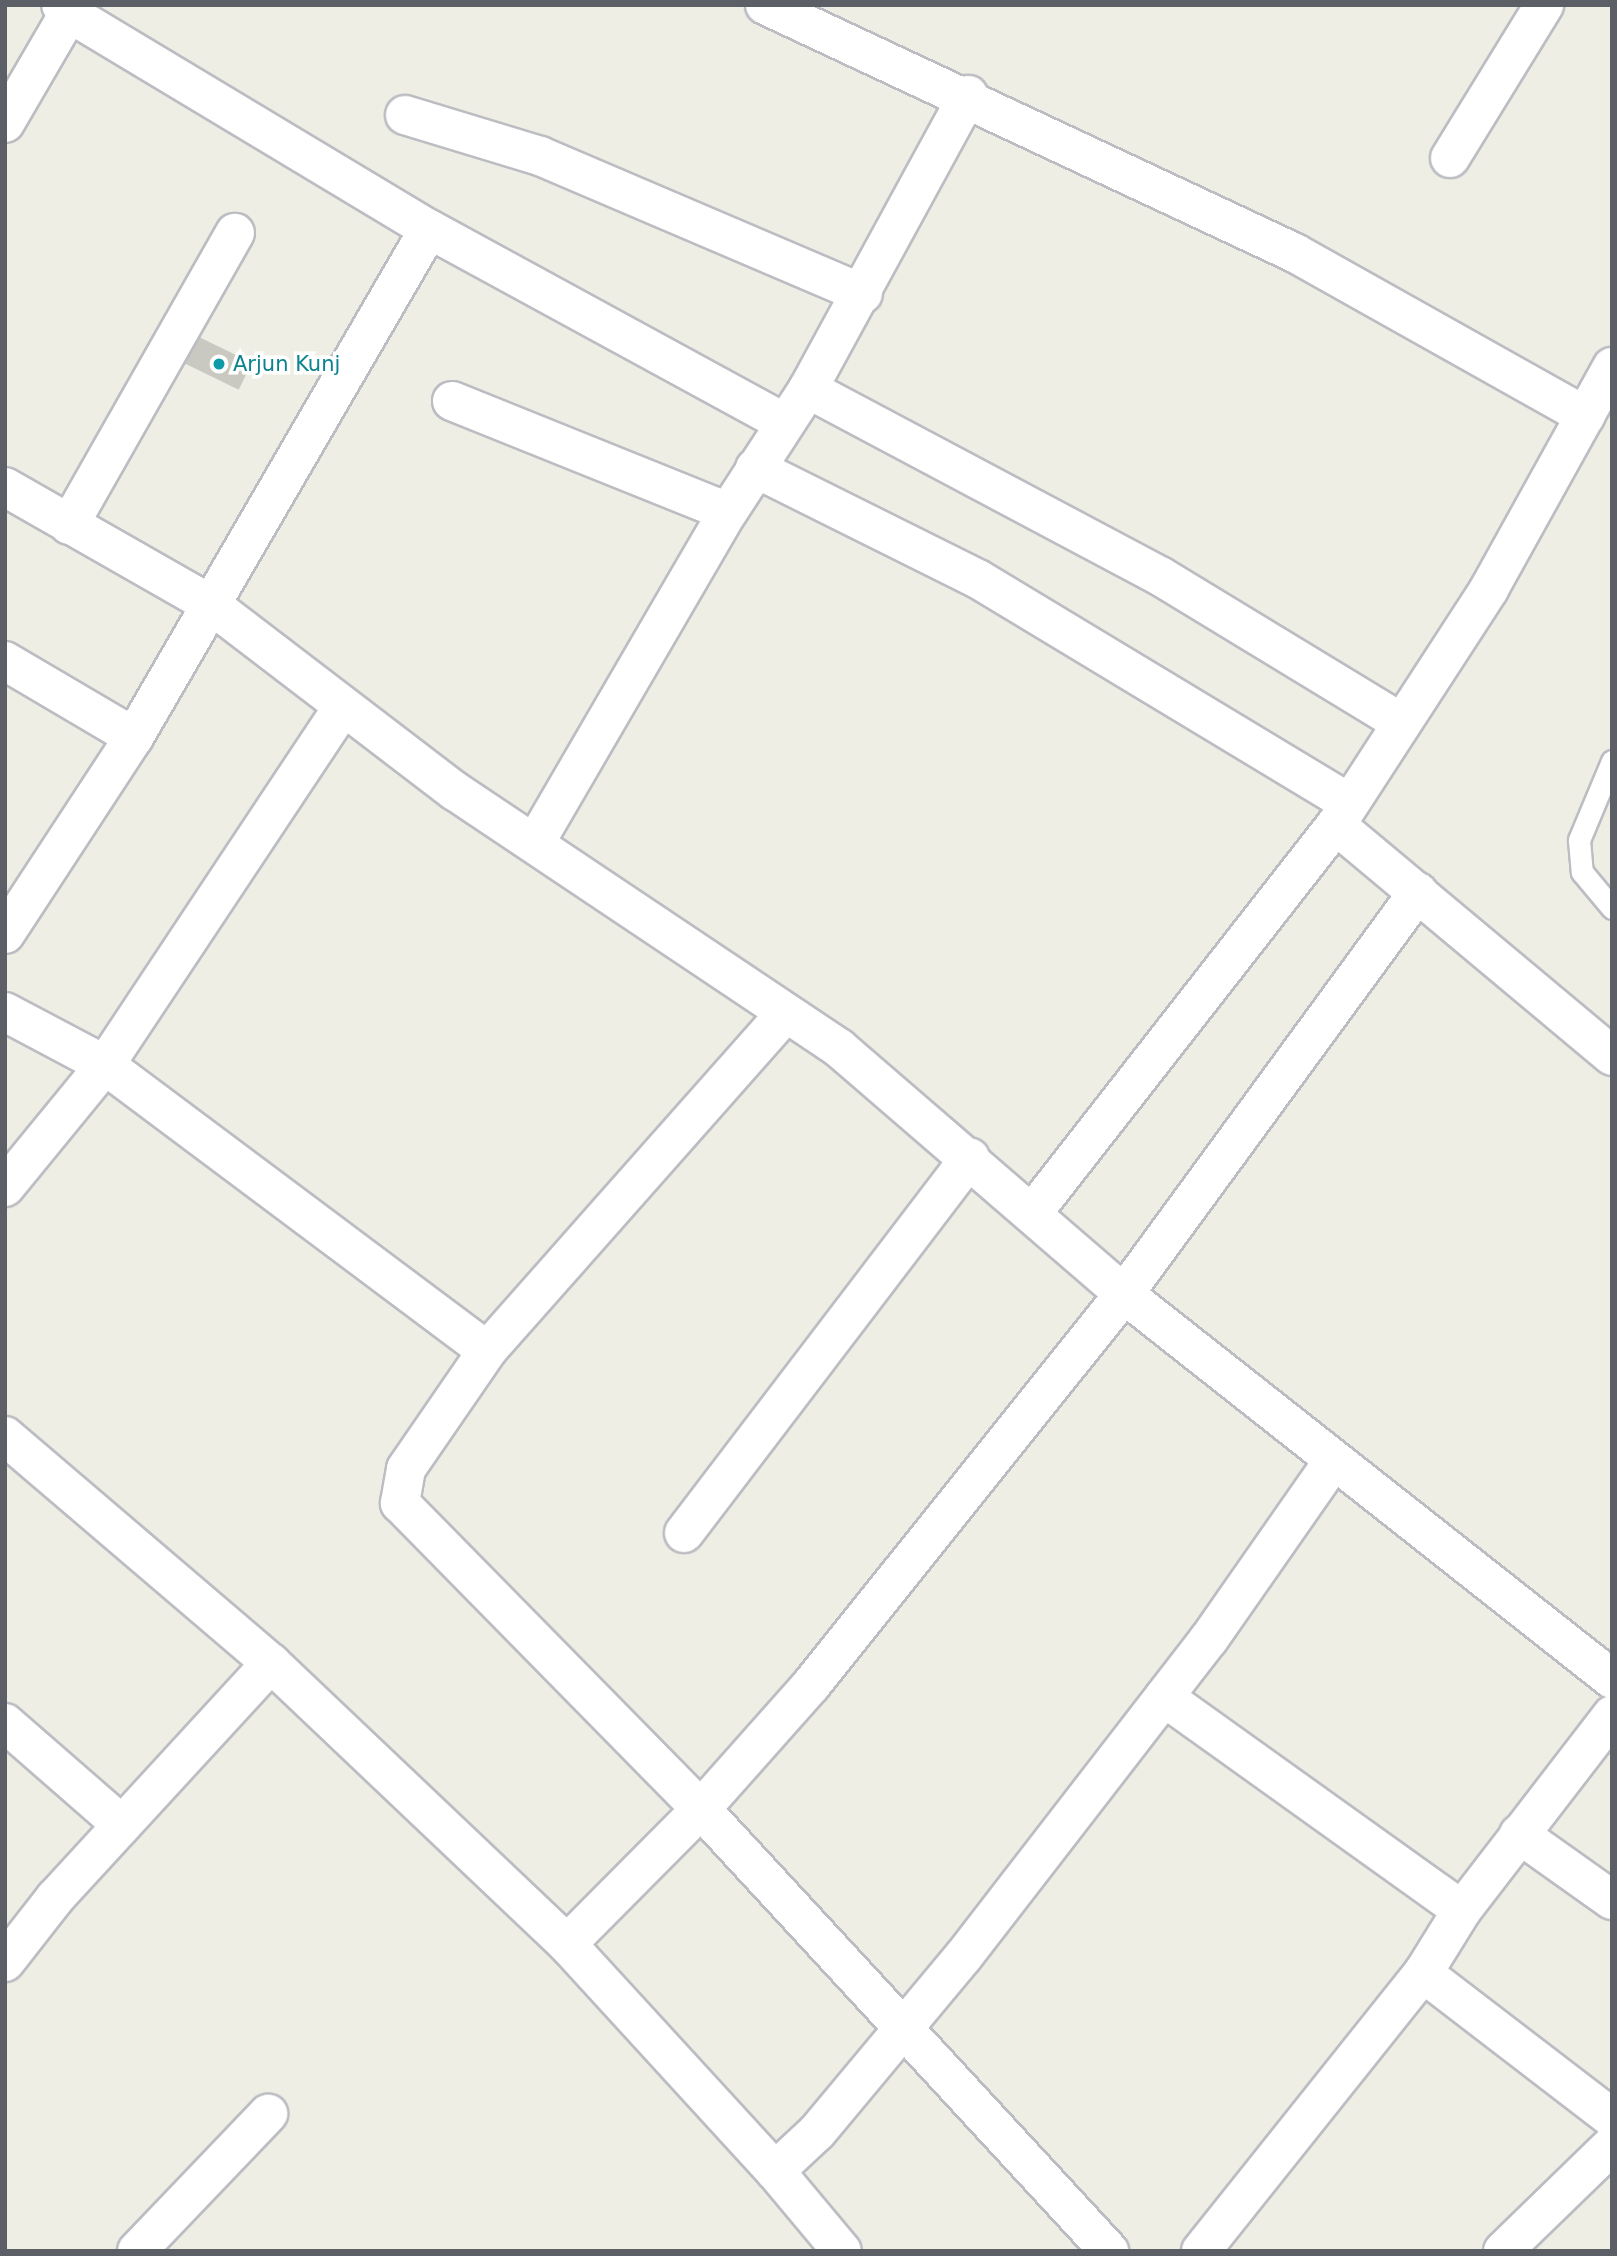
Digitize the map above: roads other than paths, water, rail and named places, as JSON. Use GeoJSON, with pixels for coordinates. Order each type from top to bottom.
{"type":"FeatureCollection","features":[{"type":"Feature","properties":{"kind":"street"},"geometry":{"type":"LineString","coordinates":[[765,5],[968,95],[1295,253],[1585,416]]}},
{"type":"Feature","properties":{"kind":"street"},"geometry":{"type":"LineString","coordinates":[[1450,158],[1544,5]]}},
{"type":"Feature","properties":{"kind":"street"},"geometry":{"type":"LineString","coordinates":[[5,123],[65,9],[429,229],[786,423]]}},
{"type":"Feature","properties":{"kind":"street"},"geometry":{"type":"LineString","coordinates":[[535,843],[728,512],[808,389],[863,294],[968,95]]}},
{"type":"Feature","properties":{"kind":"street"},"geometry":{"type":"LineString","coordinates":[[405,115],[540,156],[863,294]]}},
{"type":"Feature","properties":{"kind":"street"},"geometry":{"type":"LineString","coordinates":[[5,934],[134,737],[429,229]]}},
{"type":"Feature","properties":{"kind":"street"},"geometry":{"type":"LineString","coordinates":[[69,525],[235,233]]}},
{"type":"Feature","properties":{"kind":"street"},"geometry":{"type":"LineString","coordinates":[[1034,1211],[1343,814],[1489,589],[1612,367]]}},
{"type":"Feature","properties":{"kind":"street"},"geometry":{"type":"LineString","coordinates":[[808,389],[1160,576],[1402,723]]}},
{"type":"Feature","properties":{"kind":"street"},"geometry":{"type":"LineString","coordinates":[[452,401],[728,512]]}},
{"type":"Feature","properties":{"kind":"street"},"geometry":{"type":"LineString","coordinates":[[755,468],[978,579],[1343,814],[1418,892],[1612,1056]]}},
{"type":"Feature","properties":{"kind":"street"},"geometry":{"type":"LineString","coordinates":[[5,487],[210,604],[342,708],[784,1016],[839,1048],[1034,1211],[1124,1294],[1332,1464],[1612,1679]]}},
{"type":"Feature","properties":{"kind":"street"},"geometry":{"type":"LineString","coordinates":[[5,661],[134,737]]}},
{"type":"Feature","properties":{"kind":"street"},"geometry":{"type":"LineString","coordinates":[[5,1187],[105,1065],[342,708]]}},
{"type":"Feature","properties":{"kind":"street"},"geometry":{"type":"LineString","coordinates":[[567,1944],[701,1809],[810,1685],[1124,1294],[1418,892]]}},
{"type":"Feature","properties":{"kind":"street"},"geometry":{"type":"LineString","coordinates":[[5,1013],[105,1065],[488,1351]]}},
{"type":"Feature","properties":{"kind":"street"},"geometry":{"type":"LineString","coordinates":[[784,1016],[488,1351],[406,1469],[400,1503],[701,1809],[900,2028],[1109,2251]]}},
{"type":"Feature","properties":{"kind":"street"},"geometry":{"type":"LineString","coordinates":[[684,1533],[970,1158]]}},
{"type":"Feature","properties":{"kind":"street"},"geometry":{"type":"LineString","coordinates":[[5,1436],[271,1663],[567,1944],[775,2171],[842,2251]]}},
{"type":"Feature","properties":{"kind":"street"},"geometry":{"type":"LineString","coordinates":[[775,2171],[817,2132],[900,2028],[963,1957],[1164,1697],[1332,1464]]}},
{"type":"Feature","properties":{"kind":"street"},"geometry":{"type":"LineString","coordinates":[[5,1962],[122,1825],[271,1663]]}},
{"type":"Feature","properties":{"kind":"street"},"geometry":{"type":"LineString","coordinates":[[1164,1697],[1462,1910]]}},
{"type":"Feature","properties":{"kind":"street"},"geometry":{"type":"LineString","coordinates":[[1200,2251],[1423,1973],[1462,1910],[1612,1715]]}},
{"type":"Feature","properties":{"kind":"street"},"geometry":{"type":"LineString","coordinates":[[5,1723],[122,1825]]}},
{"type":"Feature","properties":{"kind":"street"},"geometry":{"type":"LineString","coordinates":[[1518,1834],[1612,1900]]}},
{"type":"Feature","properties":{"kind":"street"},"geometry":{"type":"LineString","coordinates":[[1423,1973],[1612,2118]]}},
{"type":"Feature","properties":{"kind":"street"},"geometry":{"type":"LineString","coordinates":[[137,2251],[268,2113]]}},
{"type":"Feature","properties":{"kind":"street"},"geometry":{"type":"LineString","coordinates":[[1503,2251],[1612,2145]]}},
{"type":"Feature","properties":{"kind":"lane"},"geometry":{"type":"LineString","coordinates":[[1612,761],[1579,840],[1582,872],[1612,908]]}},
{"type":"Feature","properties":{"kind":"place","name":"Arjun Kunj"},"geometry":{"type":"Point","coordinates":[219,364]}}]}
